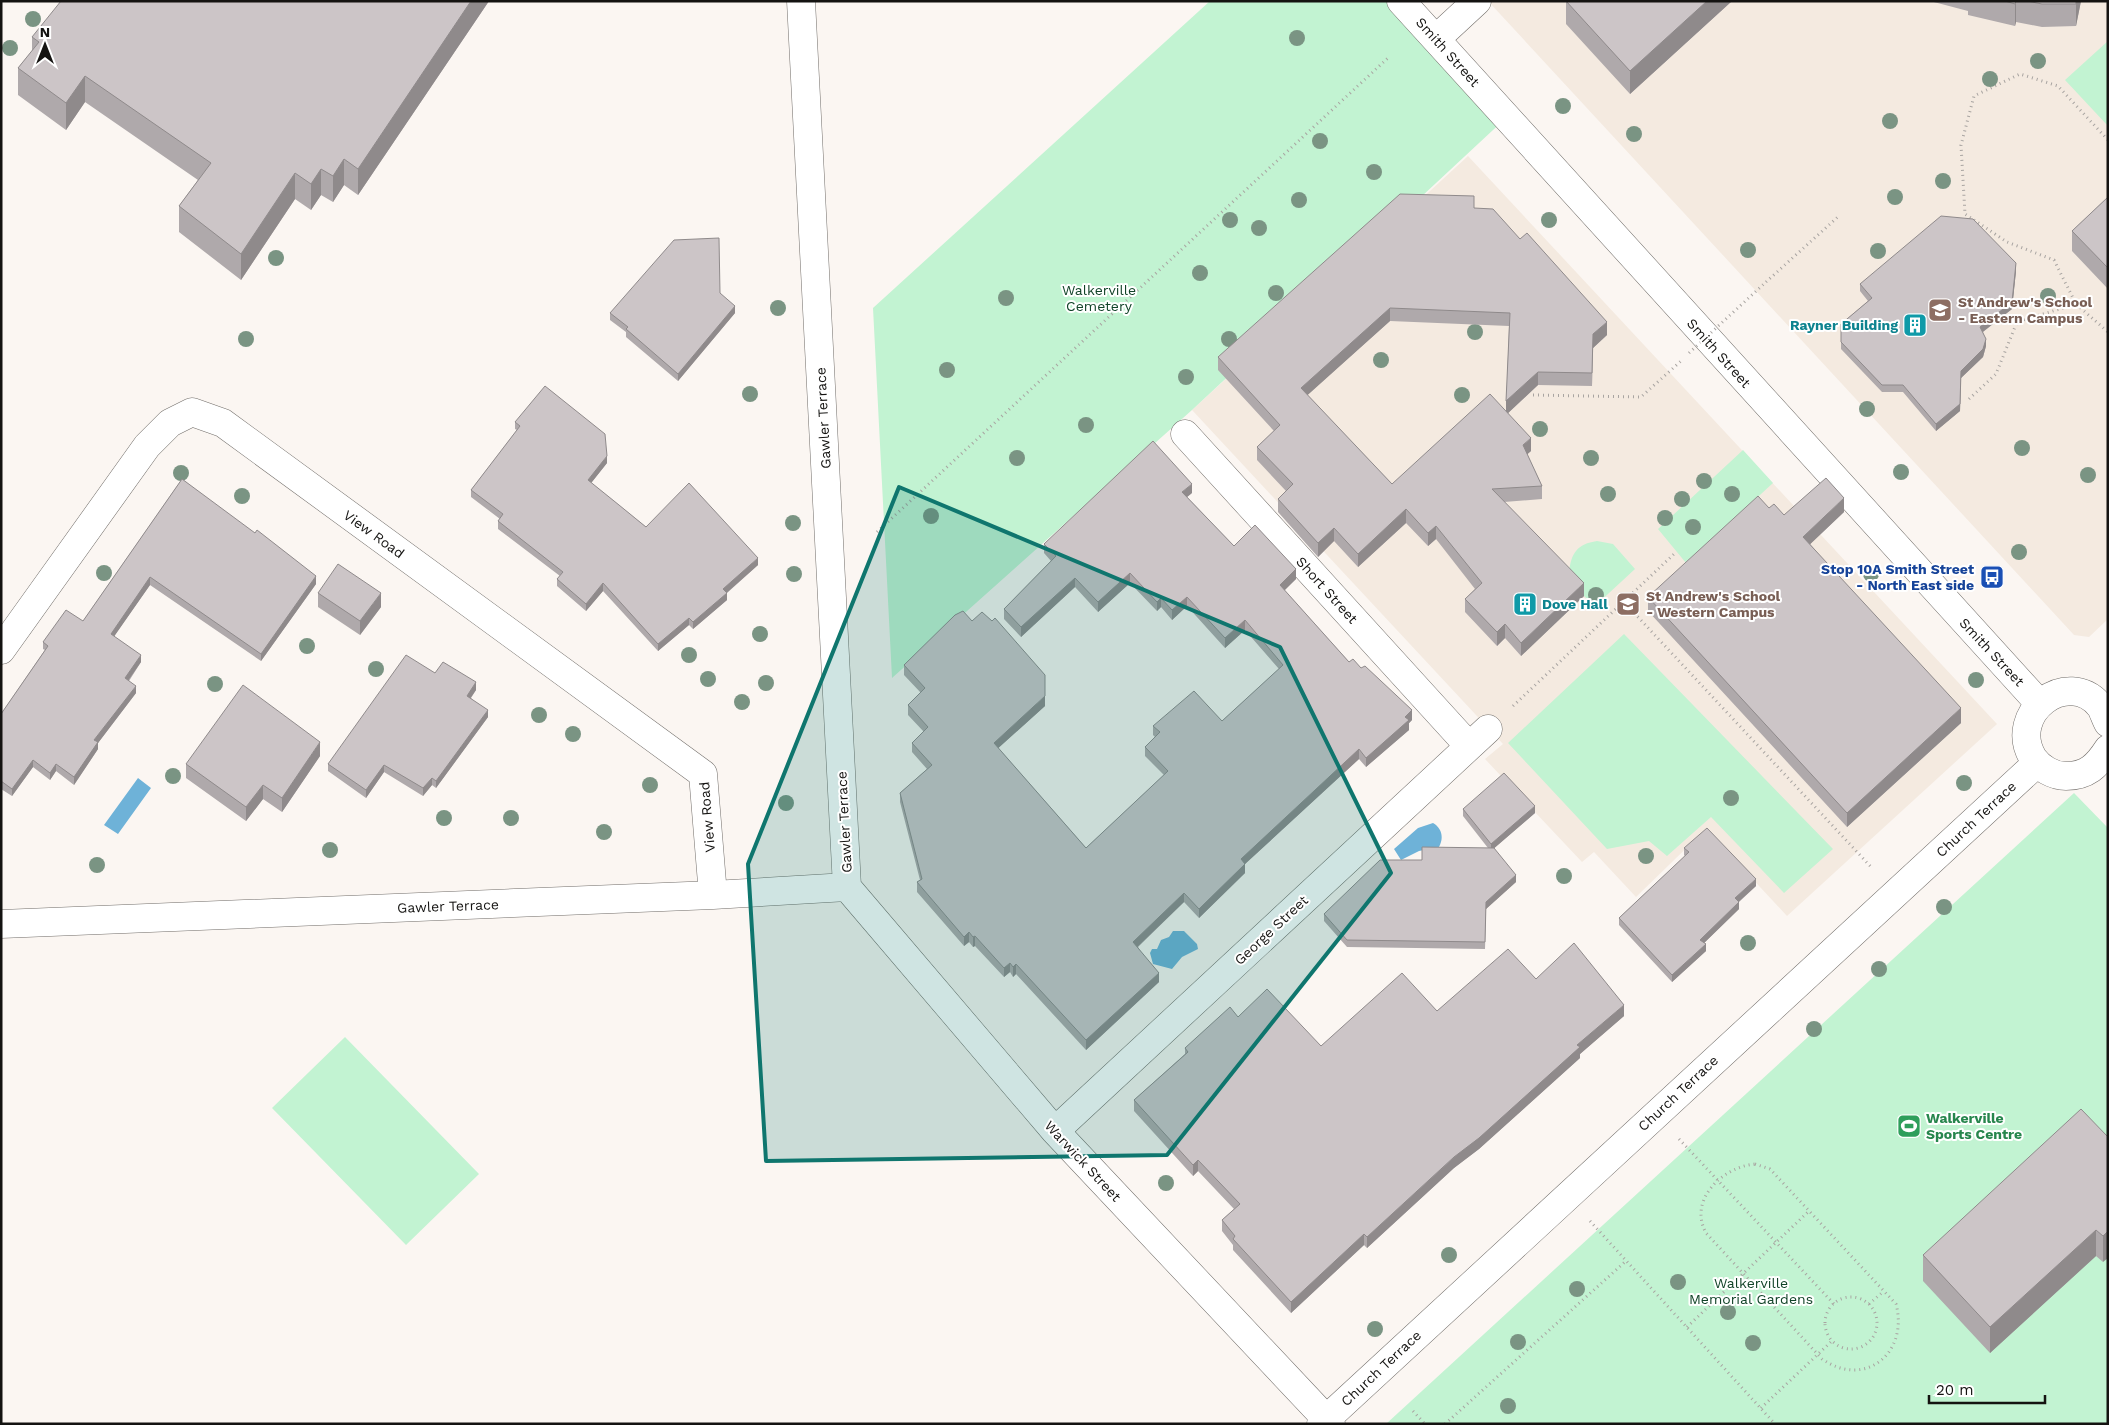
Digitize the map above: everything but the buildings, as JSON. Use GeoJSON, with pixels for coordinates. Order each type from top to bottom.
{"type":"FeatureCollection","features":[{"type":"Feature","properties":{"kind":"street","name":"Gawler Terrace"},"geometry":{"type":"LineString","coordinates":[[1,924],[713,895],[847,887],[801,1]]}},
{"type":"Feature","properties":{"kind":"street","name":"Smith Street"},"geometry":{"type":"LineString","coordinates":[[1401,1],[2039,703]]}},
{"type":"Feature","properties":{"kind":"street"},"geometry":{"type":"LineString","coordinates":[[1436,39],[1477,1]]}},
{"type":"Feature","properties":{"kind":"street","name":"View Road"},"geometry":{"type":"LineString","coordinates":[[1,650],[147,446],[170,423],[192,412],[223,422],[703,774],[713,895]]}},
{"type":"Feature","properties":{"kind":"street","name":"Short Street"},"geometry":{"type":"LineString","coordinates":[[1185,434],[1479,738]]}},
{"type":"Feature","properties":{"kind":"street"},"geometry":{"type":"LineString","coordinates":[[2105,710],[2091,698],[2077,692],[2062,692],[2039,703],[2028,721],[2025,736],[2028,750],[2036,763],[2048,772],[2063,776],[2077,776],[2105,762]]}},
{"type":"Feature","properties":{"kind":"street","name":"George Street"},"geometry":{"type":"LineString","coordinates":[[1055,1131],[1479,738]]}},
{"type":"Feature","properties":{"kind":"street","name":"Church Terrace"},"geometry":{"type":"LineString","coordinates":[[1326,1422],[1567,1196],[2036,763]]}},
{"type":"Feature","properties":{"kind":"street","name":"Warwick Street"},"geometry":{"type":"LineString","coordinates":[[847,887],[1055,1131],[1326,1422]]}},
{"type":"Feature","properties":{"kind":"path"},"geometry":{"type":"LineString","coordinates":[[877,532],[1389,57]]}},
{"type":"Feature","properties":{"kind":"path"},"geometry":{"type":"LineString","coordinates":[[2108,140],[2058,86],[2020,74],[1974,96],[1961,145],[1965,214],[2007,242],[2054,260],[2076,304],[2108,332]]}},
{"type":"Feature","properties":{"kind":"path"},"geometry":{"type":"LineString","coordinates":[[1533,395],[1641,397],[1840,215]]}},
{"type":"Feature","properties":{"kind":"path"},"geometry":{"type":"LineString","coordinates":[[1969,399],[1996,374],[2017,322],[2076,304]]}},
{"type":"Feature","properties":{"kind":"path"},"geometry":{"type":"LineString","coordinates":[[1479,738],[1674,554]]}},
{"type":"Feature","properties":{"kind":"path"},"geometry":{"type":"LineString","coordinates":[[1624,602],[1895,893]]}},
{"type":"Feature","properties":{"kind":"path"},"geometry":{"type":"LineString","coordinates":[[1656,1114],[1834,1304]]}},
{"type":"Feature","properties":{"kind":"path"},"geometry":{"type":"LineString","coordinates":[[1762,1165],[1770,1169],[1808,1212],[1896,1304],[1899,1318],[1897,1339],[1886,1357],[1863,1368],[1842,1370],[1832,1366],[1817,1354],[1742,1273],[1703,1227],[1700,1212],[1704,1197],[1718,1181],[1740,1166],[1762,1165]]}},
{"type":"Feature","properties":{"kind":"path"},"geometry":{"type":"LineString","coordinates":[[1567,1196],[1775,1424]]}},
{"type":"Feature","properties":{"kind":"path"},"geometry":{"type":"LineString","coordinates":[[1687,1327],[1808,1212]]}},
{"type":"Feature","properties":{"kind":"path"},"geometry":{"type":"LineString","coordinates":[[1445,1424],[1626,1261]]}},
{"type":"Feature","properties":{"kind":"path"},"geometry":{"type":"LineString","coordinates":[[1869,1304],[1884,1291]]}},
{"type":"Feature","properties":{"kind":"path"},"geometry":{"type":"LineString","coordinates":[[1850,1297],[1858,1298],[1869,1304],[1876,1315],[1877,1324],[1871,1340],[1856,1348],[1840,1346],[1832,1340],[1826,1326],[1829,1310],[1834,1304],[1841,1299],[1850,1297]]}},
{"type":"Feature","properties":{"kind":"path"},"geometry":{"type":"LineString","coordinates":[[1761,1408],[1832,1340]]}},
{"type":"Feature","properties":{"kind":"path"},"geometry":{"type":"LineString","coordinates":[[1413,1411],[1426,1424]]}},
{"type":"Feature","properties":{"kind":"highlighted area"},"geometry":{"type":"Polygon","coordinates":[[[899,487],[1280,647],[1391,873],[1167,1155],[766,1161],[748,864],[899,487]]]}},
{"type":"Feature","properties":{"kind":"shaded area","name":"St Andrew's School - Eastern Campus"},"geometry":{"type":"Polygon","coordinates":[[[1488,1],[2108,1],[2108,619],[2089,637],[2074,635],[1488,1]]]}},
{"type":"Feature","properties":{"kind":"shaded area","name":"St Andrew's School - Western Campus"},"geometry":{"type":"Polygon","coordinates":[[[1468,156],[1997,724],[1787,916],[1706,829],[1636,897],[1594,852],[1582,862],[1485,759],[1503,744],[1192,410],[1468,156]]]}},
{"type":"Feature","properties":{"kind":"green space","name":"Walkerville Cemetery"},"geometry":{"type":"Polygon","coordinates":[[[1210,1],[1401,1],[1507,117],[1192,410],[892,678],[873,308],[1210,1]]]}},
{"type":"Feature","properties":{"kind":"green space"},"geometry":{"type":"Polygon","coordinates":[[[2108,41],[2108,126],[2065,80],[2108,41]]]}},
{"type":"Feature","properties":{"kind":"green space"},"geometry":{"type":"Polygon","coordinates":[[[1743,450],[1773,483],[1686,563],[1658,529],[1743,450]]]}},
{"type":"Feature","properties":{"kind":"green space"},"geometry":{"type":"Polygon","coordinates":[[[1597,541],[1613,544],[1635,569],[1595,606],[1584,596],[1569,573],[1571,560],[1576,551],[1584,544],[1597,541]]]}},
{"type":"Feature","properties":{"kind":"green space"},"geometry":{"type":"Polygon","coordinates":[[[1624,634],[1833,849],[1784,893],[1711,817],[1667,856],[1649,841],[1607,849],[1508,743],[1624,634]]]}},
{"type":"Feature","properties":{"kind":"green space","name":"Walkerville Sports Centre"},"geometry":{"type":"Polygon","coordinates":[[[2074,793],[2108,828],[2108,1424],[1386,1424],[2074,793]]]}},
{"type":"Feature","properties":{"kind":"green space"},"geometry":{"type":"Polygon","coordinates":[[[345,1037],[479,1174],[406,1245],[272,1108],[345,1037]]]}},
{"type":"Feature","properties":{"kind":"water"},"geometry":{"type":"Polygon","coordinates":[[[138,778],[151,788],[118,834],[104,825],[138,778]]]}},
{"type":"Feature","properties":{"kind":"water"},"geometry":{"type":"Polygon","coordinates":[[[1433,823],[1441,834],[1439,847],[1419,851],[1401,860],[1394,849],[1418,828],[1433,823]]]}},
{"type":"Feature","properties":{"kind":"water"},"geometry":{"type":"Polygon","coordinates":[[[1173,931],[1184,931],[1197,944],[1198,949],[1182,957],[1172,969],[1153,964],[1150,953],[1152,949],[1157,949],[1161,940],[1169,937],[1173,931]]]}},
{"type":"Feature","properties":{"kind":"place","name":"St Andrew's School - Eastern Campus"},"geometry":{"type":"Point","coordinates":[1940,310]}},
{"type":"Feature","properties":{"kind":"place","name":"Rayner Building"},"geometry":{"type":"Point","coordinates":[1915,325]}},
{"type":"Feature","properties":{"kind":"place","name":"Stop 10A Smith Street - North East side"},"geometry":{"type":"Point","coordinates":[1992,577]}},
{"type":"Feature","properties":{"kind":"place","name":"Dove Hall"},"geometry":{"type":"Point","coordinates":[1525,604]}},
{"type":"Feature","properties":{"kind":"place","name":"St Andrew's School - Western Campus"},"geometry":{"type":"Point","coordinates":[1628,604]}},
{"type":"Feature","properties":{"kind":"place","name":"Walkerville Sports Centre"},"geometry":{"type":"Point","coordinates":[1909,1126]}},
{"type":"Feature","properties":{"kind":"park label","name":"Walkerville Memorial Gardens"},"geometry":{"type":"Point","coordinates":[1751,1292]}}]}
